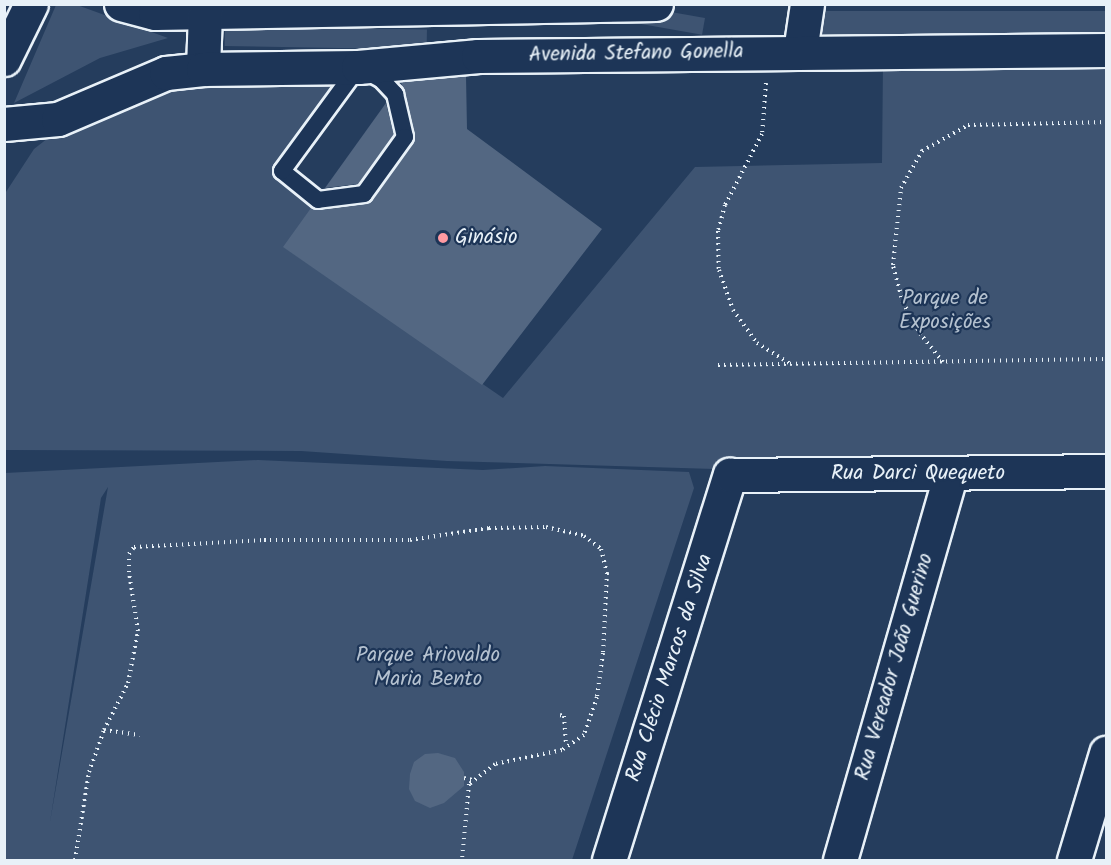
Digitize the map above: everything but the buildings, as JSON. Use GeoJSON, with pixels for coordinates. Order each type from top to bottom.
{"type":"FeatureCollection","features":[{"type":"Feature","properties":{"kind":"street"},"geometry":{"type":"LineString","coordinates":[[4,59],[31,4]]}},
{"type":"Feature","properties":{"kind":"street"},"geometry":{"type":"LineString","coordinates":[[121,4],[155,13],[656,4]]}},
{"type":"Feature","properties":{"kind":"street"},"geometry":{"type":"LineString","coordinates":[[800,51],[807,4]]}},
{"type":"Feature","properties":{"kind":"street"},"geometry":{"type":"LineString","coordinates":[[203,69],[205,12]]}},
{"type":"Feature","properties":{"kind":"street","name":"Avenida Stefano Gonella"},"geometry":{"type":"LineString","coordinates":[[4,124],[58,119],[166,73],[203,69],[358,67],[478,56],[800,51],[1107,50]]}},
{"type":"Feature","properties":{"kind":"street","name":"Rua Darci Quequeto"},"geometry":{"type":"LineString","coordinates":[[730,475],[1107,471]]}},
{"type":"Feature","properties":{"kind":"street","name":"Rua Vereador João Guerino"},"geometry":{"type":"LineString","coordinates":[[840,861],[951,474]]}},
{"type":"Feature","properties":{"kind":"street","name":"Rua Clécio Marcos da Silva"},"geometry":{"type":"LineString","coordinates":[[609,861],[730,475]]}},
{"type":"Feature","properties":{"kind":"street"},"geometry":{"type":"LineString","coordinates":[[1074,861],[1107,753]]}},
{"type":"Feature","properties":{"kind":"lane"},"geometry":{"type":"LineString","coordinates":[[358,67],[381,79],[395,94],[405,137],[364,194],[318,200],[282,171],[358,67]]}},
{"type":"Feature","properties":{"kind":"path"},"geometry":{"type":"LineString","coordinates":[[790,364],[757,343],[733,310],[719,270],[718,231],[729,196],[762,134],[768,91],[764,75],[800,51]]}},
{"type":"Feature","properties":{"kind":"path"},"geometry":{"type":"LineString","coordinates":[[943,362],[921,335],[903,303],[893,265],[901,188],[922,151],[968,125],[1107,122]]}},
{"type":"Feature","properties":{"kind":"path"},"geometry":{"type":"LineString","coordinates":[[718,365],[1107,359]]}},
{"type":"Feature","properties":{"kind":"path"},"geometry":{"type":"LineString","coordinates":[[75,861],[89,772],[104,730],[128,683],[138,631],[129,572],[129,554],[134,547],[264,540],[410,540],[489,528],[546,527],[584,536],[601,549],[607,573],[597,697],[584,735],[566,747],[495,764],[469,784],[462,861]]}},
{"type":"Feature","properties":{"kind":"path"},"geometry":{"type":"LineString","coordinates":[[560,715],[564,716],[566,747]]}},
{"type":"Feature","properties":{"kind":"path"},"geometry":{"type":"LineString","coordinates":[[104,730],[140,735]]}},
{"type":"Feature","properties":{"kind":"path"},"geometry":{"type":"LineString","coordinates":[[464,778],[474,780]]}},
{"type":"Feature","properties":{"kind":"green space"},"geometry":{"type":"Polygon","coordinates":[[[528,4],[626,4],[705,18],[702,35],[528,4]]]}},
{"type":"Feature","properties":{"kind":"green space"},"geometry":{"type":"Polygon","coordinates":[[[56,5],[77,5],[168,38],[100,58],[14,103],[56,5]]]}},
{"type":"Feature","properties":{"kind":"green space"},"geometry":{"type":"Polygon","coordinates":[[[822,11],[1106,11],[1106,34],[822,34],[822,11]]]}},
{"type":"Feature","properties":{"kind":"green space"},"geometry":{"type":"Polygon","coordinates":[[[225,26],[427,30],[427,50],[225,46],[225,26]]]}},
{"type":"Feature","properties":{"kind":"green space","name":"Parque de Exposições"},"geometry":{"type":"Polygon","coordinates":[[[1106,59],[1106,463],[884,474],[447,461],[301,451],[5,450],[4,195],[34,149],[80,113],[160,75],[354,73],[283,171],[318,200],[284,247],[503,398],[695,167],[882,163],[883,62],[1106,59]]]}},
{"type":"Feature","properties":{"kind":"green space","name":"Parque Ariovaldo Maria Bento"},"geometry":{"type":"Polygon","coordinates":[[[258,460],[483,470],[545,466],[689,472],[694,488],[572,860],[5,860],[5,473],[258,460]],[[108,487],[101,498],[50,822],[108,487]]]}},
{"type":"Feature","properties":{"kind":"place","name":"Ginásio"},"geometry":{"type":"Point","coordinates":[443,238]}}]}
